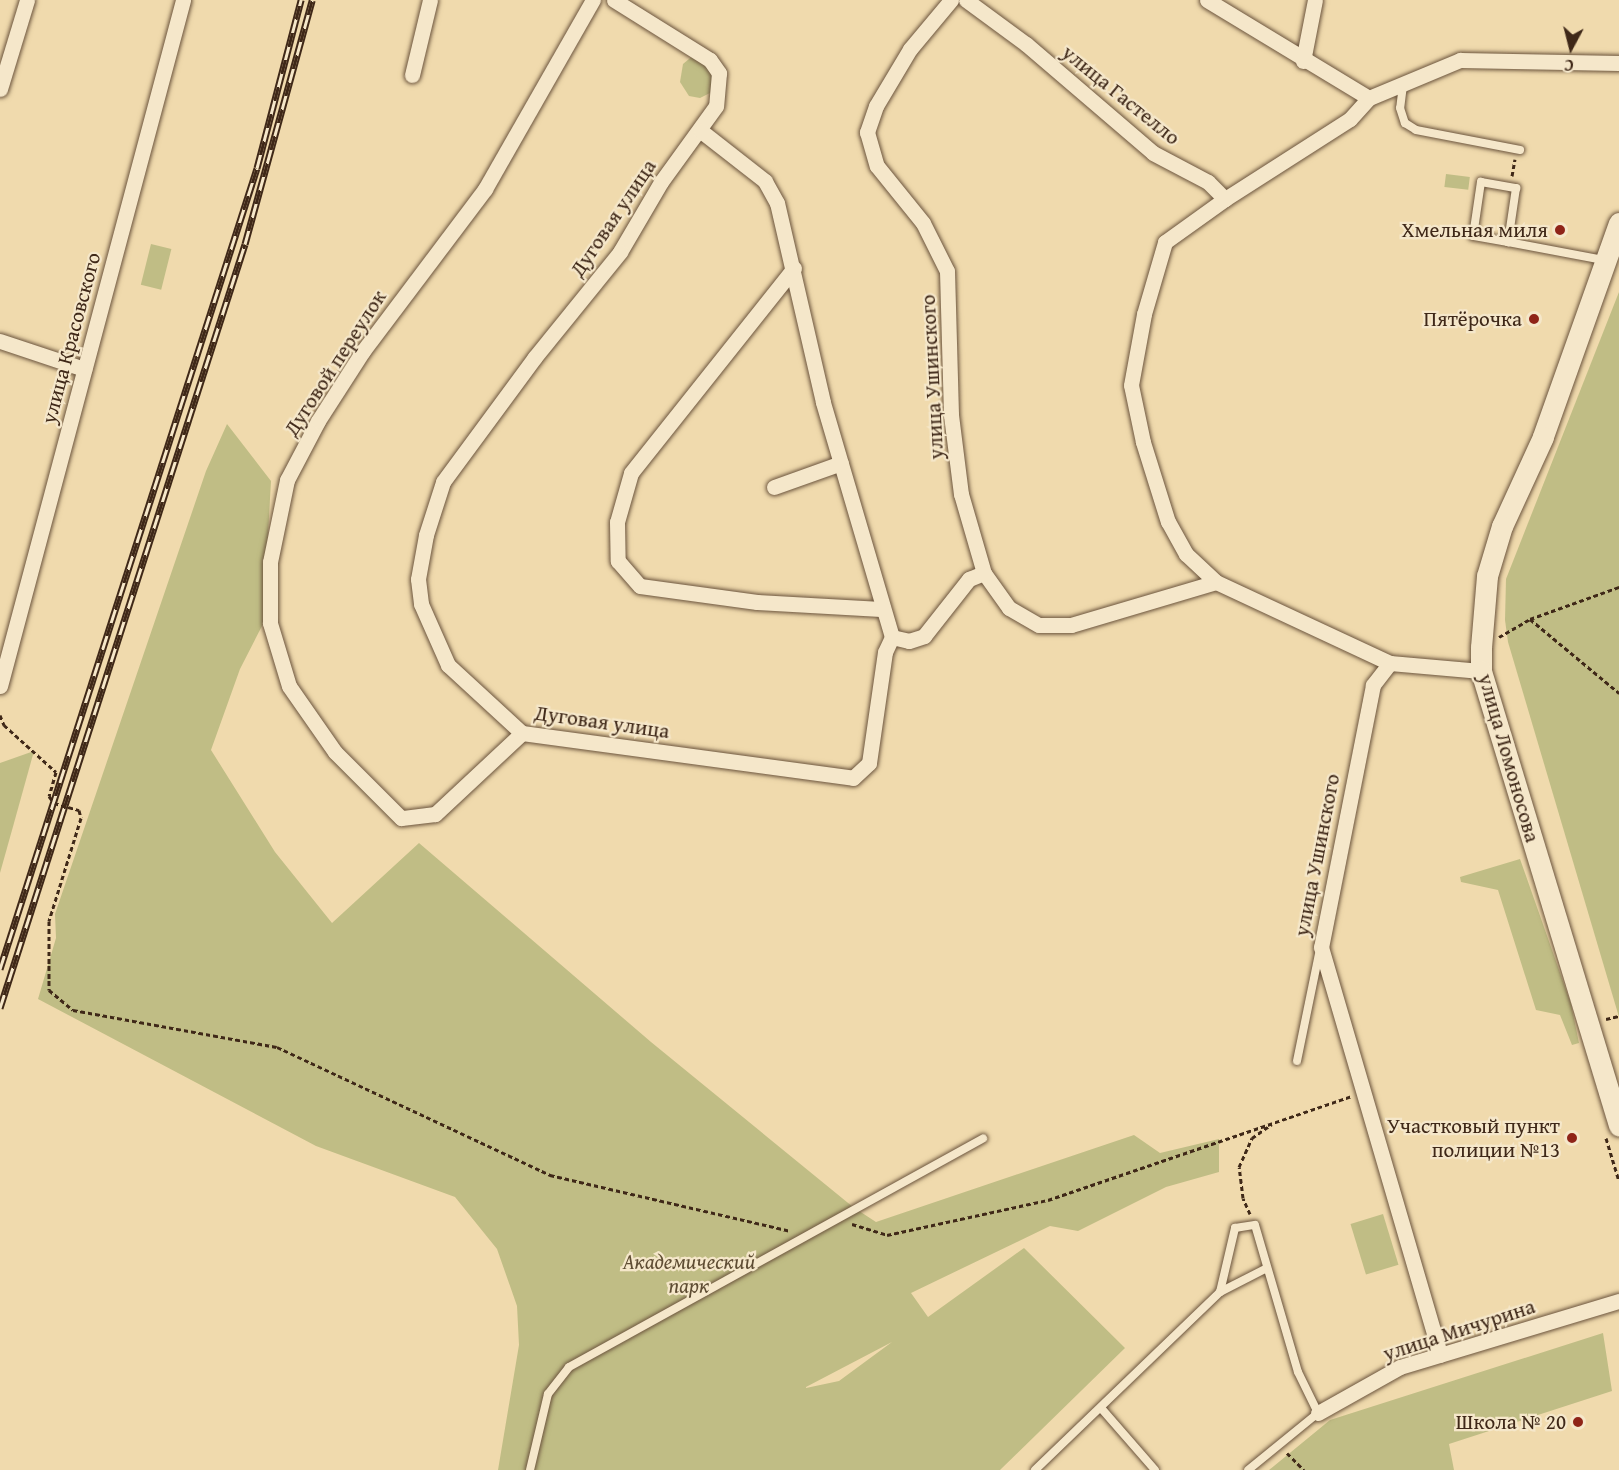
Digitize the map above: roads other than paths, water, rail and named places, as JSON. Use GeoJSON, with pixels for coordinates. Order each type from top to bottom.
{"type":"FeatureCollection","features":[{"type":"Feature","properties":{"kind":"main road","name":"улица Ломоносова"},"geometry":{"type":"LineString","coordinates":[[1619,223],[1608,261],[1543,437],[1502,526],[1486,576],[1481,647],[1481,671],[1619,1125]]}},
{"type":"Feature","properties":{"kind":"street"},"geometry":{"type":"LineString","coordinates":[[0,89],[27,0]]}},
{"type":"Feature","properties":{"kind":"street","name":"улица Красовского"},"geometry":{"type":"LineString","coordinates":[[0,687],[183,0]]}},
{"type":"Feature","properties":{"kind":"street"},"geometry":{"type":"LineString","coordinates":[[412,75],[430,0]]}},
{"type":"Feature","properties":{"kind":"street","name":"Дуговой переулок"},"geometry":{"type":"LineString","coordinates":[[522,733],[435,814],[401,818],[334,752],[289,686],[270,623],[270,562],[287,480],[318,421],[363,351],[485,189],[592,0]]}},
{"type":"Feature","properties":{"kind":"street","name":"Дуговая улица"},"geometry":{"type":"LineString","coordinates":[[614,0],[710,60],[719,73],[716,106],[701,131],[661,182],[620,252],[535,357],[443,482],[426,535],[418,579],[421,604],[448,664],[522,733],[853,778],[869,763],[885,652],[892,638]]}},
{"type":"Feature","properties":{"kind":"street","name":"улица Ушинского"},"geometry":{"type":"LineString","coordinates":[[951,0],[910,49],[876,106],[867,132],[877,166],[923,223],[947,271],[951,415],[961,494],[984,573],[1009,608],[1039,625],[1071,625],[1216,582]]}},
{"type":"Feature","properties":{"kind":"street","name":"улица Гастелло"},"geometry":{"type":"LineString","coordinates":[[966,0],[1026,44],[1153,153],[1208,182],[1225,199]]}},
{"type":"Feature","properties":{"kind":"street"},"geometry":{"type":"LineString","coordinates":[[1207,0],[1303,61],[1369,98]]}},
{"type":"Feature","properties":{"kind":"street"},"geometry":{"type":"LineString","coordinates":[[1303,61],[1316,0]]}},
{"type":"Feature","properties":{"kind":"street"},"geometry":{"type":"LineString","coordinates":[[1481,671],[1390,663],[1216,582],[1186,554],[1168,522],[1143,442],[1131,385],[1144,314],[1165,242],[1225,199],[1350,119],[1369,98],[1404,80],[1460,60],[1619,63]]}},
{"type":"Feature","properties":{"kind":"street"},"geometry":{"type":"LineString","coordinates":[[701,131],[765,181],[777,203],[841,463],[892,638],[909,641],[924,636],[969,579],[984,573]]}},
{"type":"Feature","properties":{"kind":"street"},"geometry":{"type":"LineString","coordinates":[[794,268],[632,473],[617,522],[618,561],[640,586],[757,603],[882,609]]}},
{"type":"Feature","properties":{"kind":"street"},"geometry":{"type":"LineString","coordinates":[[0,341],[84,369]]}},
{"type":"Feature","properties":{"kind":"street"},"geometry":{"type":"LineString","coordinates":[[774,486],[841,463]]}},
{"type":"Feature","properties":{"kind":"street","name":"улица Ушинского"},"geometry":{"type":"LineString","coordinates":[[1321,947],[1373,686],[1390,663]]}},
{"type":"Feature","properties":{"kind":"street"},"geometry":{"type":"LineString","coordinates":[[1321,947],[1440,1355]]}},
{"type":"Feature","properties":{"kind":"street","name":"улица Мичурина"},"geometry":{"type":"LineString","coordinates":[[1318,1413],[1400,1367],[1619,1301]]}},
{"type":"Feature","properties":{"kind":"lane"},"geometry":{"type":"LineString","coordinates":[[1404,80],[1400,108],[1405,123],[1416,130],[1518,149]]}},
{"type":"Feature","properties":{"kind":"lane"},"geometry":{"type":"LineString","coordinates":[[1508,242],[1516,188],[1481,182],[1473,236],[1608,261]]}},
{"type":"Feature","properties":{"kind":"lane","name":"улица Ушинского"},"geometry":{"type":"LineString","coordinates":[[1297,1061],[1321,947]]}},
{"type":"Feature","properties":{"kind":"lane"},"geometry":{"type":"LineString","coordinates":[[530,1470],[548,1394],[569,1367],[839,1220],[983,1138]]}},
{"type":"Feature","properties":{"kind":"lane"},"geometry":{"type":"LineString","coordinates":[[1220,1292],[1235,1228],[1255,1225],[1265,1269],[1298,1372],[1318,1413],[1248,1470]]}},
{"type":"Feature","properties":{"kind":"lane"},"geometry":{"type":"LineString","coordinates":[[1035,1470],[1220,1292],[1265,1269]]}},
{"type":"Feature","properties":{"kind":"lane"},"geometry":{"type":"LineString","coordinates":[[1101,1408],[1155,1470]]}},
{"type":"Feature","properties":{"kind":"railway"},"geometry":{"type":"LineString","coordinates":[[0,969],[257,168],[301,0]]}},
{"type":"Feature","properties":{"kind":"railway"},"geometry":{"type":"LineString","coordinates":[[0,1008],[245,244],[312,0]]}},
{"type":"Feature","properties":{"kind":"place","name":"Хмельная миля"},"geometry":{"type":"Point","coordinates":[1560,230]}},
{"type":"Feature","properties":{"kind":"place","name":"Пятёрочка"},"geometry":{"type":"Point","coordinates":[1534,319]}},
{"type":"Feature","properties":{"kind":"place","name":"Участковый пункт полиции №13"},"geometry":{"type":"Point","coordinates":[1572,1138]}},
{"type":"Feature","properties":{"kind":"place","name":"Школа № 20"},"geometry":{"type":"Point","coordinates":[1578,1422]}},
{"type":"Feature","properties":{"kind":"park label","name":"Академический парк"},"geometry":{"type":"Point","coordinates":[689,1274]}}]}
